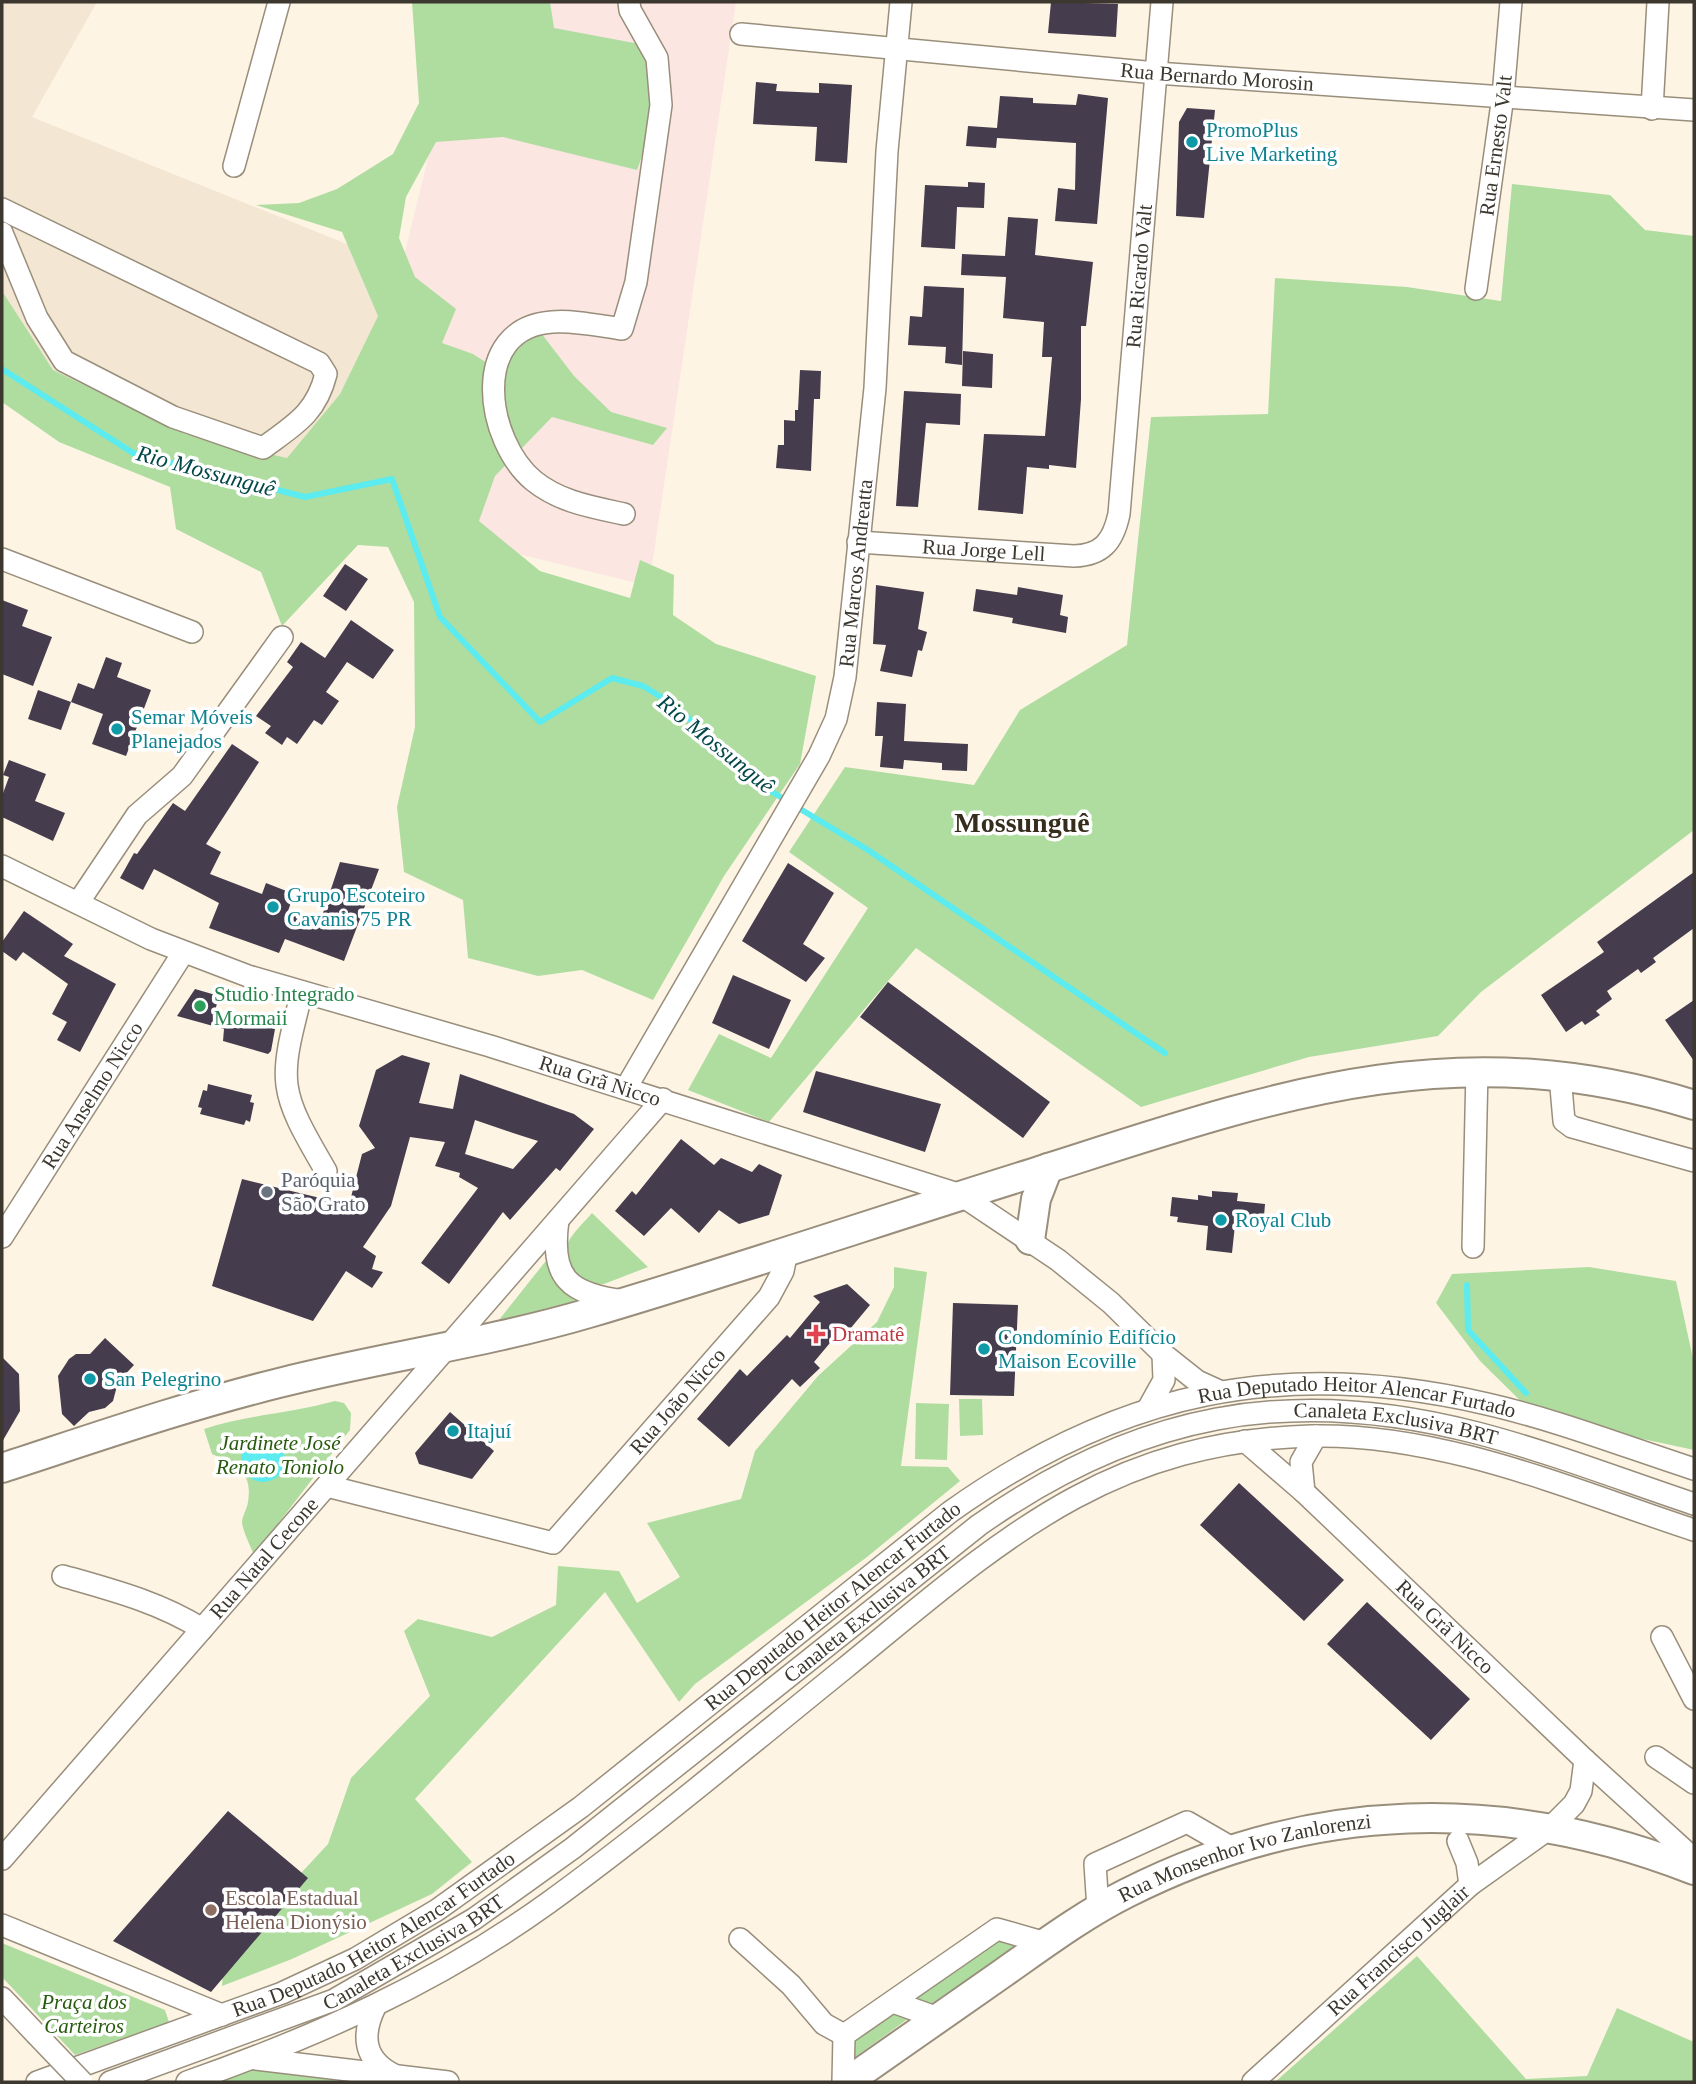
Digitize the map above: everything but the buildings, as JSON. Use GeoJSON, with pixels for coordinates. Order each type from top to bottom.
{"type":"FeatureCollection","features":[{"type":"Feature","properties":{"kind":"main road"},"geometry":{"type":"LineString","coordinates":[[2,1468],[235,1394],[519,1332],[629,1301],[961,1195],[1299,1093],[1385,1077],[1477,1070],[1560,1076],[1638,1090],[1694,1105]]}},
{"type":"Feature","properties":{"kind":"main road"},"geometry":{"type":"LineString","coordinates":[[1030,1240],[1036,1199],[1048,1168]]}},
{"type":"Feature","properties":{"kind":"main road","name":"Rua Monsenhor Ivo Zanlorenzi"},"geometry":{"type":"LineString","coordinates":[[845,2082],[1098,1909],[1157,1879],[1233,1848],[1296,1830],[1374,1819],[1464,1817],[1550,1828],[1642,1851],[1694,1870]]}},
{"type":"Feature","properties":{"kind":"street"},"geometry":{"type":"LineString","coordinates":[[234,166],[279,2]]}},
{"type":"Feature","properties":{"kind":"street"},"geometry":{"type":"LineString","coordinates":[[624,514],[579,505],[550,493],[532,480],[505,446],[492,384],[495,361],[512,339],[529,329],[552,322],[622,328],[636,282],[662,105],[656,58],[630,10],[629,2]]}},
{"type":"Feature","properties":{"kind":"street","name":"Rua Marcos Andreatta"},"geometry":{"type":"LineString","coordinates":[[626,1088],[829,737],[841,699],[878,349],[885,173],[901,2]]}},
{"type":"Feature","properties":{"kind":"street","name":"Rua Ricardo Valt"},"geometry":{"type":"LineString","coordinates":[[1106,547],[1119,514],[1162,2]]}},
{"type":"Feature","properties":{"kind":"street","name":"Rua Ernesto Valt"},"geometry":{"type":"LineString","coordinates":[[1476,289],[1503,96],[1511,2]]}},
{"type":"Feature","properties":{"kind":"street"},"geometry":{"type":"LineString","coordinates":[[1652,109],[1658,2]]}},
{"type":"Feature","properties":{"kind":"street","name":"Rua Bernardo Morosin"},"geometry":{"type":"LineString","coordinates":[[741,34],[1156,73],[1694,110]]}},
{"type":"Feature","properties":{"kind":"street"},"geometry":{"type":"LineString","coordinates":[[2,209],[319,363],[326,374],[321,395],[305,417],[263,448],[173,418],[64,361],[37,317],[2,233]]}},
{"type":"Feature","properties":{"kind":"street","name":"Rua Jorge Lell"},"geometry":{"type":"LineString","coordinates":[[858,542],[1074,556],[1096,553],[1106,547]]}},
{"type":"Feature","properties":{"kind":"street"},"geometry":{"type":"LineString","coordinates":[[2,559],[192,632]]}},
{"type":"Feature","properties":{"kind":"street"},"geometry":{"type":"LineString","coordinates":[[78,903],[137,814],[182,776],[282,637]]}},
{"type":"Feature","properties":{"kind":"street","name":"Rua Grã Nicco"},"geometry":{"type":"LineString","coordinates":[[2,866],[183,953],[302,992],[663,1099],[961,1195],[1086,1281],[1163,1354],[1197,1381],[1219,1391]]}},
{"type":"Feature","properties":{"kind":"street","name":"Rua Anselmo Nicco"},"geometry":{"type":"LineString","coordinates":[[2,1237],[183,953]]}},
{"type":"Feature","properties":{"kind":"street"},"geometry":{"type":"LineString","coordinates":[[302,992],[284,1063],[285,1090],[294,1117],[326,1171]]}},
{"type":"Feature","properties":{"kind":"street"},"geometry":{"type":"LineString","coordinates":[[1473,1247],[1477,1070]]}},
{"type":"Feature","properties":{"kind":"street"},"geometry":{"type":"LineString","coordinates":[[1560,1076],[1562,1114],[1564,1121],[1572,1127],[1694,1161]]}},
{"type":"Feature","properties":{"kind":"street","name":"Rua Natal Cecone"},"geometry":{"type":"LineString","coordinates":[[2,1858],[663,1099]]}},
{"type":"Feature","properties":{"kind":"street"},"geometry":{"type":"LineString","coordinates":[[558,1220],[556,1257],[565,1281],[589,1295],[629,1301]]}},
{"type":"Feature","properties":{"kind":"street","name":"Rua João Nicco"},"geometry":{"type":"LineString","coordinates":[[327,1486],[553,1543],[769,1297],[783,1271],[787,1251]]}},
{"type":"Feature","properties":{"kind":"street"},"geometry":{"type":"LineString","coordinates":[[1149,1407],[1164,1380],[1163,1354]]}},
{"type":"Feature","properties":{"kind":"street","name":"Rua Deputado Heitor Alencar Furtado"},"geometry":{"type":"LineString","coordinates":[[37,2082],[282,1993],[355,1959],[437,1910],[554,1828],[981,1490],[1060,1444],[1149,1407],[1219,1391],[1326,1384],[1429,1393],[1528,1416],[1694,1469]]}},
{"type":"Feature","properties":{"kind":"street","name":"Canaleta Exclusiva BRT"},"geometry":{"type":"LineString","coordinates":[[110,2082],[334,2000],[464,1926],[573,1848],[979,1525],[1044,1482],[1138,1438],[1219,1418],[1271,1411],[1336,1411],[1387,1416],[1479,1433],[1694,1504]]}},
{"type":"Feature","properties":{"kind":"street"},"geometry":{"type":"LineString","coordinates":[[1304,1492],[1301,1462],[1315,1436]]}},
{"type":"Feature","properties":{"kind":"street","name":"Rua Deputado Heitor Alencar Furtado"},"geometry":{"type":"LineString","coordinates":[[187,2082],[254,2059],[375,2007],[485,1944],[553,1899],[632,1840],[992,1548],[1083,1492],[1144,1465],[1245,1441],[1315,1436],[1393,1442],[1458,1455],[1694,1531]]}},
{"type":"Feature","properties":{"kind":"street","name":"Rua Grã Nicco"},"geometry":{"type":"LineString","coordinates":[[1245,1441],[1304,1492],[1585,1760],[1694,1859]]}},
{"type":"Feature","properties":{"kind":"street"},"geometry":{"type":"LineString","coordinates":[[63,1576],[131,1596],[176,1613],[202,1629]]}},
{"type":"Feature","properties":{"kind":"street"},"geometry":{"type":"LineString","coordinates":[[1662,1637],[1694,1699]]}},
{"type":"Feature","properties":{"kind":"street"},"geometry":{"type":"LineString","coordinates":[[1656,1757],[1694,1783]]}},
{"type":"Feature","properties":{"kind":"street"},"geometry":{"type":"LineString","coordinates":[[1550,1828],[1574,1804],[1581,1791],[1585,1760]]}},
{"type":"Feature","properties":{"kind":"street"},"geometry":{"type":"LineString","coordinates":[[1098,1909],[1095,1864],[1187,1822],[1233,1848]]}},
{"type":"Feature","properties":{"kind":"street","name":"Rua Francisco Juglair"},"geometry":{"type":"LineString","coordinates":[[1253,2082],[1469,1885],[1550,1828]]}},
{"type":"Feature","properties":{"kind":"street"},"geometry":{"type":"LineString","coordinates":[[1458,1841],[1467,1863],[1469,1885]]}},
{"type":"Feature","properties":{"kind":"street"},"geometry":{"type":"LineString","coordinates":[[2,1926],[222,2015]]}},
{"type":"Feature","properties":{"kind":"street"},"geometry":{"type":"LineString","coordinates":[[844,2035],[997,1929],[1046,1943]]}},
{"type":"Feature","properties":{"kind":"street"},"geometry":{"type":"LineString","coordinates":[[740,1939],[791,1985],[824,2024],[844,2035]]}},
{"type":"Feature","properties":{"kind":"street"},"geometry":{"type":"LineString","coordinates":[[2,1998],[82,2082]]}},
{"type":"Feature","properties":{"kind":"street"},"geometry":{"type":"LineString","coordinates":[[892,2002],[938,2018]]}},
{"type":"Feature","properties":{"kind":"street"},"geometry":{"type":"LineString","coordinates":[[375,2007],[368,2021],[367,2049],[381,2068],[396,2076]]}},
{"type":"Feature","properties":{"kind":"street"},"geometry":{"type":"LineString","coordinates":[[844,2035],[845,2082]]}},
{"type":"Feature","properties":{"kind":"street"},"geometry":{"type":"LineString","coordinates":[[254,2059],[448,2082]]}},
{"type":"Feature","properties":{"kind":"shaded area"},"geometry":{"type":"Polygon","coordinates":[[[2,2],[97,2],[32,117],[374,255],[378,316],[340,394],[287,458],[181,433],[53,370],[5,297],[2,291],[2,2]]]}},
{"type":"Feature","properties":{"kind":"shaded area"},"geometry":{"type":"Polygon","coordinates":[[[466,2],[736,2],[649,586],[342,511],[466,2]]]}},
{"type":"Feature","properties":{"kind":"green space"},"geometry":{"type":"Polygon","coordinates":[[[412,2],[550,2],[554,28],[645,45],[658,112],[637,170],[503,137],[436,142],[406,197],[399,238],[415,277],[456,309],[442,343],[473,354],[498,370],[538,329],[574,376],[611,412],[667,428],[653,445],[552,417],[495,476],[479,521],[540,571],[630,598],[640,560],[674,575],[673,615],[716,644],[816,676],[800,764],[724,876],[653,1000],[582,970],[538,976],[468,958],[463,900],[404,872],[397,807],[415,727],[414,602],[388,547],[358,545],[282,626],[261,572],[176,529],[170,487],[59,442],[2,402],[2,291],[53,370],[185,434],[287,458],[340,394],[378,316],[342,232],[256,205],[299,203],[337,189],[393,154],[419,103],[412,2]]]}},
{"type":"Feature","properties":{"kind":"green space"},"geometry":{"type":"Polygon","coordinates":[[[1512,184],[1610,195],[1645,230],[1694,236],[1694,830],[1481,992],[1438,1036],[1309,1057],[1141,1107],[916,948],[769,1122],[688,1090],[719,1034],[771,1058],[868,908],[789,852],[845,767],[974,785],[1020,710],[1127,645],[1151,417],[1268,414],[1275,278],[1407,287],[1501,301],[1512,184]]]}},
{"type":"Feature","properties":{"kind":"green space"},"geometry":{"type":"Polygon","coordinates":[[[592,1213],[648,1267],[604,1284],[586,1284],[569,1264],[566,1248],[569,1240],[592,1213]]]}},
{"type":"Feature","properties":{"kind":"green space"},"geometry":{"type":"Polygon","coordinates":[[[549,1257],[559,1285],[575,1301],[498,1321],[549,1257]]]}},
{"type":"Feature","properties":{"kind":"green space"},"geometry":{"type":"Polygon","coordinates":[[[894,1267],[927,1272],[901,1466],[948,1467],[960,1481],[867,1557],[695,1684],[679,1702],[605,1592],[415,1799],[472,1862],[432,1894],[292,1959],[222,1986],[224,1956],[328,1844],[351,1778],[430,1696],[404,1631],[418,1619],[492,1637],[556,1605],[558,1566],[619,1571],[637,1603],[680,1577],[647,1523],[741,1499],[755,1451],[818,1376],[877,1322],[894,1287],[894,1267]]]}},
{"type":"Feature","properties":{"kind":"green space"},"geometry":{"type":"Polygon","coordinates":[[[1589,1267],[1676,1281],[1694,1363],[1694,1450],[1536,1416],[1480,1361],[1436,1303],[1452,1274],[1589,1267]]]}},
{"type":"Feature","properties":{"kind":"green space"},"geometry":{"type":"Polygon","coordinates":[[[959,1399],[982,1399],[983,1435],[960,1436],[959,1399]]]}},
{"type":"Feature","properties":{"kind":"green space","name":"Jardinete José Renato Toniolo"},"geometry":{"type":"Polygon","coordinates":[[[335,1401],[344,1403],[351,1413],[350,1430],[254,1555],[242,1523],[247,1505],[248,1483],[235,1465],[212,1454],[204,1429],[236,1420],[335,1401]]]}},
{"type":"Feature","properties":{"kind":"green space"},"geometry":{"type":"Polygon","coordinates":[[[916,1403],[949,1404],[947,1460],[915,1459],[916,1403]]]}},
{"type":"Feature","properties":{"kind":"green space"},"geometry":{"type":"Polygon","coordinates":[[[1005,1934],[1025,1940],[928,2006],[910,1999],[1005,1934]]]}},
{"type":"Feature","properties":{"kind":"green space","name":"Praça dos Carteiros"},"geometry":{"type":"Polygon","coordinates":[[[2,1943],[165,2010],[169,2022],[75,2055],[2,1977],[2,1943]]]}},
{"type":"Feature","properties":{"kind":"green space"},"geometry":{"type":"Polygon","coordinates":[[[1417,1956],[1526,2079],[1587,2076],[1617,2008],[1694,2042],[1694,2082],[1275,2082],[1417,1956]]]}},
{"type":"Feature","properties":{"kind":"green space"},"geometry":{"type":"Polygon","coordinates":[[[896,2011],[912,2016],[855,2057],[855,2040],[896,2011]]]}},
{"type":"Feature","properties":{"kind":"green space"},"geometry":{"type":"Polygon","coordinates":[[[260,2067],[342,2082],[207,2082],[260,2067]]]}},
{"type":"Feature","properties":{"kind":"water"},"geometry":{"type":"Polygon","coordinates":[[[263,1438],[278,1445],[285,1460],[278,1475],[263,1482],[248,1475],[241,1460],[248,1445],[263,1438]]]}},
{"type":"Feature","properties":{"kind":"waterway","name":"Rio Mossunguê"},"geometry":{"type":"LineString","coordinates":[[2,369],[133,453],[305,497],[392,479],[440,617],[540,722],[612,678],[643,686],[674,705],[764,787],[868,850],[1165,1053]]}},
{"type":"Feature","properties":{"kind":"waterway","name":"Rio Mossunguê"},"geometry":{"type":"LineString","coordinates":[[1467,1285],[1468,1330],[1526,1393]]}},
{"type":"Feature","properties":{"kind":"place","name":"PromoPlus Live Marketing"},"geometry":{"type":"Point","coordinates":[1192,142]}},
{"type":"Feature","properties":{"kind":"place","name":"Semar Móveis Planejados"},"geometry":{"type":"Point","coordinates":[117,729]}},
{"type":"Feature","properties":{"kind":"place","name":"Grupo Escoteiro Cavanis 75 PR"},"geometry":{"type":"Point","coordinates":[273,907]}},
{"type":"Feature","properties":{"kind":"place","name":"Studio Integrado Mormaii"},"geometry":{"type":"Point","coordinates":[200,1006]}},
{"type":"Feature","properties":{"kind":"place","name":"Paróquia São Grato"},"geometry":{"type":"Point","coordinates":[267,1192]}},
{"type":"Feature","properties":{"kind":"place","name":"Royal Club"},"geometry":{"type":"Point","coordinates":[1221,1220]}},
{"type":"Feature","properties":{"kind":"place","name":"Dramatê"},"geometry":{"type":"Point","coordinates":[816,1334]}},
{"type":"Feature","properties":{"kind":"place","name":"Condomínio Edifício Maison Ecoville"},"geometry":{"type":"Point","coordinates":[984,1349]}},
{"type":"Feature","properties":{"kind":"place","name":"San Pelegrino"},"geometry":{"type":"Point","coordinates":[90,1379]}},
{"type":"Feature","properties":{"kind":"place","name":"Itajuí"},"geometry":{"type":"Point","coordinates":[453,1431]}},
{"type":"Feature","properties":{"kind":"place","name":"Escola Estadual Helena Dionýsio"},"geometry":{"type":"Point","coordinates":[211,1910]}},
{"type":"Feature","properties":{"kind":"district","name":"Mossunguê"},"geometry":{"type":"Point","coordinates":[1022,822]}}]}
